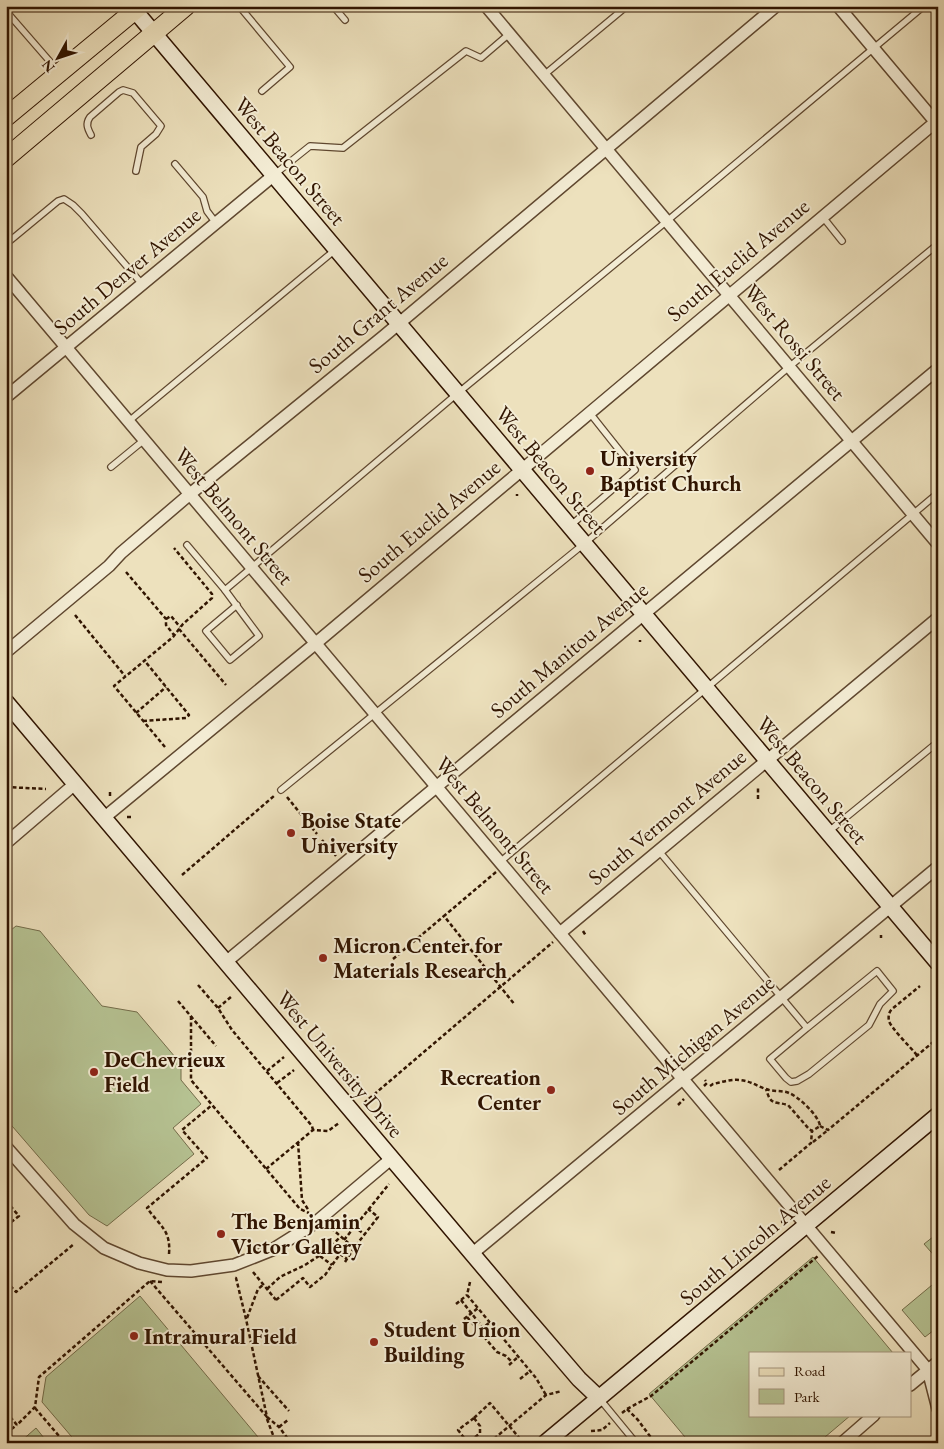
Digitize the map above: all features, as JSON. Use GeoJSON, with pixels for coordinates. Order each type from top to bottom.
{"type":"FeatureCollection","features":[{"type":"Feature","properties":{"kind":"main road"},"geometry":{"type":"LineString","coordinates":[[6,158],[186,6]]}},
{"type":"Feature","properties":{"kind":"main road"},"geometry":{"type":"LineString","coordinates":[[6,117],[135,8]]}},
{"type":"Feature","properties":{"kind":"street","name":"West Rossi Street"},"geometry":{"type":"LineString","coordinates":[[486,6],[938,544]]}},
{"type":"Feature","properties":{"kind":"street","name":"South Grant Avenue"},"geometry":{"type":"LineString","coordinates":[[6,652],[109,566],[121,553],[190,494],[399,323],[776,6]]}},
{"type":"Feature","properties":{"kind":"street"},"geometry":{"type":"LineString","coordinates":[[838,6],[937,122]]}},
{"type":"Feature","properties":{"kind":"street","name":"West Beacon Street"},"geometry":{"type":"LineString","coordinates":[[135,8],[154,33],[938,962]]}},
{"type":"Feature","properties":{"kind":"street","name":"South Euclid Avenue"},"geometry":{"type":"LineString","coordinates":[[105,817],[316,643],[822,216],[937,122]]}},
{"type":"Feature","properties":{"kind":"street","name":"South Denver Avenue"},"geometry":{"type":"LineString","coordinates":[[6,398],[274,175]]}},
{"type":"Feature","properties":{"kind":"street","name":"West Belmont Street"},"geometry":{"type":"LineString","coordinates":[[7,278],[502,864],[556,937],[683,1079],[928,1370],[938,1409]]}},
{"type":"Feature","properties":{"kind":"street","name":"South Manitou Avenue"},"geometry":{"type":"LineString","coordinates":[[226,962],[938,369]]}},
{"type":"Feature","properties":{"kind":"street","name":"South Vermont Avenue"},"geometry":{"type":"LineString","coordinates":[[556,937],[938,618]]}},
{"type":"Feature","properties":{"kind":"street","name":"West University Drive"},"geometry":{"type":"LineString","coordinates":[[6,702],[579,1379],[599,1398]]}},
{"type":"Feature","properties":{"kind":"street"},"geometry":{"type":"LineString","coordinates":[[6,843],[76,783]]}},
{"type":"Feature","properties":{"kind":"street","name":"South Michigan Avenue"},"geometry":{"type":"LineString","coordinates":[[473,1253],[938,867]]}},
{"type":"Feature","properties":{"kind":"street","name":"South Lincoln Avenue"},"geometry":{"type":"LineString","coordinates":[[599,1398],[938,1115]]}},
{"type":"Feature","properties":{"kind":"street"},"geometry":{"type":"LineString","coordinates":[[6,1147],[74,1224],[104,1248],[139,1263],[167,1270],[191,1271],[234,1265],[272,1250],[315,1223],[392,1158]]}},
{"type":"Feature","properties":{"kind":"street"},"geometry":{"type":"LineString","coordinates":[[912,1383],[938,1362]]}},
{"type":"Feature","properties":{"kind":"street"},"geometry":{"type":"LineString","coordinates":[[545,1443],[599,1398]]}},
{"type":"Feature","properties":{"kind":"street"},"geometry":{"type":"LineString","coordinates":[[842,1443],[873,1416]]}},
{"type":"Feature","properties":{"kind":"lane"},"geometry":{"type":"LineString","coordinates":[[239,6],[290,67],[262,91]]}},
{"type":"Feature","properties":{"kind":"lane"},"geometry":{"type":"LineString","coordinates":[[333,6],[345,20]]}},
{"type":"Feature","properties":{"kind":"lane"},"geometry":{"type":"LineString","coordinates":[[544,75],[627,6]]}},
{"type":"Feature","properties":{"kind":"lane"},"geometry":{"type":"LineString","coordinates":[[225,590],[458,393],[924,6]]}},
{"type":"Feature","properties":{"kind":"lane"},"geometry":{"type":"LineString","coordinates":[[6,11],[60,73]]}},
{"type":"Feature","properties":{"kind":"lane"},"geometry":{"type":"LineString","coordinates":[[274,175],[310,146],[343,148],[466,52],[481,58],[509,34]]}},
{"type":"Feature","properties":{"kind":"lane"},"geometry":{"type":"LineString","coordinates":[[91,135],[87,126],[87,121],[90,117],[119,92],[124,90],[133,93],[161,126],[156,134],[141,147],[136,171]]}},
{"type":"Feature","properties":{"kind":"lane"},"geometry":{"type":"LineString","coordinates":[[175,164],[203,197],[207,211],[216,223]]}},
{"type":"Feature","properties":{"kind":"lane"},"geometry":{"type":"LineString","coordinates":[[6,244],[58,201],[64,199],[82,214],[142,284]]}},
{"type":"Feature","properties":{"kind":"lane"},"geometry":{"type":"LineString","coordinates":[[822,216],[842,241]]}},
{"type":"Feature","properties":{"kind":"lane"},"geometry":{"type":"LineString","coordinates":[[281,790],[585,543],[789,367],[938,244]]}},
{"type":"Feature","properties":{"kind":"lane"},"geometry":{"type":"LineString","coordinates":[[129,422],[336,248]]}},
{"type":"Feature","properties":{"kind":"lane"},"geometry":{"type":"LineString","coordinates":[[570,526],[635,470],[589,412]]}},
{"type":"Feature","properties":{"kind":"lane"},"geometry":{"type":"LineString","coordinates":[[111,467],[145,440]]}},
{"type":"Feature","properties":{"kind":"lane"},"geometry":{"type":"LineString","coordinates":[[502,864],[706,688],[938,493]]}},
{"type":"Feature","properties":{"kind":"lane"},"geometry":{"type":"LineString","coordinates":[[187,544],[225,590],[259,636],[230,660],[206,631],[236,605]]}},
{"type":"Feature","properties":{"kind":"lane"},"geometry":{"type":"LineString","coordinates":[[828,832],[938,742]]}},
{"type":"Feature","properties":{"kind":"lane"},"geometry":{"type":"LineString","coordinates":[[658,850],[807,1028]]}},
{"type":"Feature","properties":{"kind":"lane"},"geometry":{"type":"LineString","coordinates":[[877,972],[894,992],[880,1004],[869,1025],[809,1074],[797,1081],[791,1082],[770,1059],[807,1028],[877,972]]}},
{"type":"Feature","properties":{"kind":"lane"},"geometry":{"type":"LineString","coordinates":[[599,1398],[636,1443]]}},
{"type":"Feature","properties":{"kind":"path"},"geometry":{"type":"LineString","coordinates":[[164,747],[114,686],[174,635],[212,598],[212,594],[174,548]]}},
{"type":"Feature","properties":{"kind":"path"},"geometry":{"type":"LineString","coordinates":[[126,572],[166,619],[166,625],[174,635]]}},
{"type":"Feature","properties":{"kind":"path"},"geometry":{"type":"LineString","coordinates":[[75,615],[126,676]]}},
{"type":"Feature","properties":{"kind":"path"},"geometry":{"type":"LineString","coordinates":[[166,619],[171,616],[226,685]]}},
{"type":"Feature","properties":{"kind":"path"},"geometry":{"type":"LineString","coordinates":[[143,721],[186,718],[189,715],[144,660]]}},
{"type":"Feature","properties":{"kind":"path"},"geometry":{"type":"LineString","coordinates":[[136,713],[166,687]]}},
{"type":"Feature","properties":{"kind":"path"},"geometry":{"type":"LineString","coordinates":[[6,787],[46,789]]}},
{"type":"Feature","properties":{"kind":"path"},"geometry":{"type":"LineString","coordinates":[[758,788],[758,799]]}},
{"type":"Feature","properties":{"kind":"path"},"geometry":{"type":"LineString","coordinates":[[182,875],[281,790],[318,834]]}},
{"type":"Feature","properties":{"kind":"path"},"geometry":{"type":"LineString","coordinates":[[127,817],[133,817]]}},
{"type":"Feature","properties":{"kind":"path"},"geometry":{"type":"LineString","coordinates":[[322,840],[337,857]]}},
{"type":"Feature","properties":{"kind":"path"},"geometry":{"type":"LineString","coordinates":[[393,959],[502,864]]}},
{"type":"Feature","properties":{"kind":"path"},"geometry":{"type":"LineString","coordinates":[[444,916],[515,1005]]}},
{"type":"Feature","properties":{"kind":"path"},"geometry":{"type":"LineString","coordinates":[[583,932],[586,936]]}},
{"type":"Feature","properties":{"kind":"path"},"geometry":{"type":"LineString","coordinates":[[364,1103],[556,937]]}},
{"type":"Feature","properties":{"kind":"path"},"geometry":{"type":"LineString","coordinates":[[198,985],[218,1008],[232,1030],[312,1126],[313,1130]]}},
{"type":"Feature","properties":{"kind":"path"},"geometry":{"type":"LineString","coordinates":[[917,1055],[888,1018],[892,1009],[920,986]]}},
{"type":"Feature","properties":{"kind":"path"},"geometry":{"type":"LineString","coordinates":[[218,1008],[232,996]]}},
{"type":"Feature","properties":{"kind":"path"},"geometry":{"type":"LineString","coordinates":[[178,1001],[216,1046]]}},
{"type":"Feature","properties":{"kind":"path"},"geometry":{"type":"LineString","coordinates":[[191,1016],[191,1080],[300,1209],[309,1213],[302,1200],[298,1142]]}},
{"type":"Feature","properties":{"kind":"path"},"geometry":{"type":"LineString","coordinates":[[779,1170],[938,1038]]}},
{"type":"Feature","properties":{"kind":"path"},"geometry":{"type":"LineString","coordinates":[[681,1056],[684,1053]]}},
{"type":"Feature","properties":{"kind":"path"},"geometry":{"type":"LineString","coordinates":[[267,1071],[284,1057]]}},
{"type":"Feature","properties":{"kind":"path"},"geometry":{"type":"LineString","coordinates":[[277,1083],[294,1070]]}},
{"type":"Feature","properties":{"kind":"path"},"geometry":{"type":"LineString","coordinates":[[704,1086],[708,1083],[705,1080]]}},
{"type":"Feature","properties":{"kind":"path"},"geometry":{"type":"LineString","coordinates":[[710,1086],[740,1080],[754,1082],[766,1089],[787,1092],[809,1109],[820,1122],[820,1126]]}},
{"type":"Feature","properties":{"kind":"path"},"geometry":{"type":"LineString","coordinates":[[766,1089],[768,1097],[772,1102],[788,1105],[809,1130],[812,1131]]}},
{"type":"Feature","properties":{"kind":"path"},"geometry":{"type":"LineString","coordinates":[[678,1105],[686,1098]]}},
{"type":"Feature","properties":{"kind":"path"},"geometry":{"type":"LineString","coordinates":[[169,1254],[168,1235],[147,1208],[207,1158],[182,1130],[212,1105]]}},
{"type":"Feature","properties":{"kind":"path"},"geometry":{"type":"LineString","coordinates":[[266,1169],[313,1130],[328,1131],[339,1122]]}},
{"type":"Feature","properties":{"kind":"path"},"geometry":{"type":"LineString","coordinates":[[820,1126],[828,1130]]}},
{"type":"Feature","properties":{"kind":"path"},"geometry":{"type":"LineString","coordinates":[[812,1131],[820,1126]]}},
{"type":"Feature","properties":{"kind":"path"},"geometry":{"type":"LineString","coordinates":[[812,1131],[812,1143]]}},
{"type":"Feature","properties":{"kind":"path"},"geometry":{"type":"LineString","coordinates":[[344,1240],[389,1184]]}},
{"type":"Feature","properties":{"kind":"path"},"geometry":{"type":"LineString","coordinates":[[807,1199],[807,1204]]}},
{"type":"Feature","properties":{"kind":"path"},"geometry":{"type":"LineString","coordinates":[[6,1201],[19,1216],[6,1226]]}},
{"type":"Feature","properties":{"kind":"path"},"geometry":{"type":"LineString","coordinates":[[253,1272],[277,1300],[303,1278],[310,1287],[320,1281],[340,1254],[346,1261],[378,1217],[368,1209]]}},
{"type":"Feature","properties":{"kind":"path"},"geometry":{"type":"LineString","coordinates":[[343,1218],[364,1234]]}},
{"type":"Feature","properties":{"kind":"path"},"geometry":{"type":"LineString","coordinates":[[781,1222],[786,1222]]}},
{"type":"Feature","properties":{"kind":"path"},"geometry":{"type":"LineString","coordinates":[[331,1228],[354,1248]]}},
{"type":"Feature","properties":{"kind":"path"},"geometry":{"type":"LineString","coordinates":[[831,1232],[836,1233]]}},
{"type":"Feature","properties":{"kind":"path"},"geometry":{"type":"LineString","coordinates":[[267,1289],[280,1277],[320,1256],[340,1237]]}},
{"type":"Feature","properties":{"kind":"path"},"geometry":{"type":"LineString","coordinates":[[6,1281],[16,1292],[74,1244]]}},
{"type":"Feature","properties":{"kind":"path"},"geometry":{"type":"LineString","coordinates":[[656,1443],[627,1409],[651,1396],[819,1255]]}},
{"type":"Feature","properties":{"kind":"path"},"geometry":{"type":"LineString","coordinates":[[320,1256],[332,1265]]}},
{"type":"Feature","properties":{"kind":"path"},"geometry":{"type":"LineString","coordinates":[[228,1279],[236,1278],[267,1417],[276,1443]]}},
{"type":"Feature","properties":{"kind":"path"},"geometry":{"type":"LineString","coordinates":[[6,1433],[35,1408],[39,1377],[150,1281],[166,1283]]}},
{"type":"Feature","properties":{"kind":"path"},"geometry":{"type":"LineString","coordinates":[[150,1281],[291,1443]]}},
{"type":"Feature","properties":{"kind":"path"},"geometry":{"type":"LineString","coordinates":[[456,1304],[466,1295],[470,1282]]}},
{"type":"Feature","properties":{"kind":"path"},"geometry":{"type":"LineString","coordinates":[[246,1319],[258,1289],[263,1285]]}},
{"type":"Feature","properties":{"kind":"path"},"geometry":{"type":"LineString","coordinates":[[466,1295],[530,1371],[546,1395]]}},
{"type":"Feature","properties":{"kind":"path"},"geometry":{"type":"LineString","coordinates":[[461,1300],[483,1328],[490,1323]]}},
{"type":"Feature","properties":{"kind":"path"},"geometry":{"type":"LineString","coordinates":[[464,1320],[478,1308]]}},
{"type":"Feature","properties":{"kind":"path"},"geometry":{"type":"LineString","coordinates":[[468,1317],[497,1352],[506,1356],[512,1362]]}},
{"type":"Feature","properties":{"kind":"path"},"geometry":{"type":"LineString","coordinates":[[509,1365],[518,1357]]}},
{"type":"Feature","properties":{"kind":"path"},"geometry":{"type":"LineString","coordinates":[[520,1379],[530,1371]]}},
{"type":"Feature","properties":{"kind":"path"},"geometry":{"type":"LineString","coordinates":[[258,1376],[289,1411]]}},
{"type":"Feature","properties":{"kind":"path"},"geometry":{"type":"LineString","coordinates":[[489,1443],[546,1395],[562,1391]]}},
{"type":"Feature","properties":{"kind":"path"},"geometry":{"type":"LineString","coordinates":[[474,1418],[480,1426],[480,1432],[468,1443],[458,1430],[490,1403],[521,1440]]}},
{"type":"Feature","properties":{"kind":"path"},"geometry":{"type":"LineString","coordinates":[[35,1408],[65,1443]]}},
{"type":"Feature","properties":{"kind":"path"},"geometry":{"type":"LineString","coordinates":[[6,1412],[17,1424]]}},
{"type":"Feature","properties":{"kind":"path"},"geometry":{"type":"LineString","coordinates":[[279,1427],[289,1419]]}},
{"type":"Feature","properties":{"kind":"green space","name":"DeChevrieux Field"},"geometry":{"type":"Polygon","coordinates":[[[16,926],[40,931],[102,1006],[137,1012],[181,1064],[181,1080],[201,1104],[173,1128],[194,1154],[107,1226],[89,1215],[6,1119],[6,934],[16,926]]]}},
{"type":"Feature","properties":{"kind":"green space"},"geometry":{"type":"Polygon","coordinates":[[[938,1233],[938,1260],[924,1244],[938,1233]]]}},
{"type":"Feature","properties":{"kind":"green space"},"geometry":{"type":"Polygon","coordinates":[[[813,1257],[892,1352],[749,1352],[749,1416],[850,1416],[818,1443],[690,1443],[649,1394],[813,1257]]]}},
{"type":"Feature","properties":{"kind":"green space"},"geometry":{"type":"Polygon","coordinates":[[[938,1280],[938,1327],[925,1337],[902,1310],[938,1280]]]}},
{"type":"Feature","properties":{"kind":"green space","name":"Intramural Field"},"geometry":{"type":"Polygon","coordinates":[[[140,1296],[263,1443],[77,1443],[42,1402],[46,1377],[140,1296]]]}},
{"type":"Feature","properties":{"kind":"green space"},"geometry":{"type":"Polygon","coordinates":[[[36,1428],[48,1443],[19,1443],[36,1428]]]}},
{"type":"Feature","properties":{"kind":"place","name":"University Baptist Church"},"geometry":{"type":"Point","coordinates":[590,471]}},
{"type":"Feature","properties":{"kind":"place","name":"Boise State University"},"geometry":{"type":"Point","coordinates":[291,833]}},
{"type":"Feature","properties":{"kind":"place","name":"Micron Center for Materials Research"},"geometry":{"type":"Point","coordinates":[323,958]}},
{"type":"Feature","properties":{"kind":"place","name":"DeChevrieux Field"},"geometry":{"type":"Point","coordinates":[94,1072]}},
{"type":"Feature","properties":{"kind":"place","name":"Recreation Center"},"geometry":{"type":"Point","coordinates":[551,1090]}},
{"type":"Feature","properties":{"kind":"place","name":"The Benjamin Victor Gallery"},"geometry":{"type":"Point","coordinates":[221,1234]}},
{"type":"Feature","properties":{"kind":"place","name":"Intramural Field"},"geometry":{"type":"Point","coordinates":[134,1336]}},
{"type":"Feature","properties":{"kind":"place","name":"Student Union Building"},"geometry":{"type":"Point","coordinates":[374,1342]}}]}
